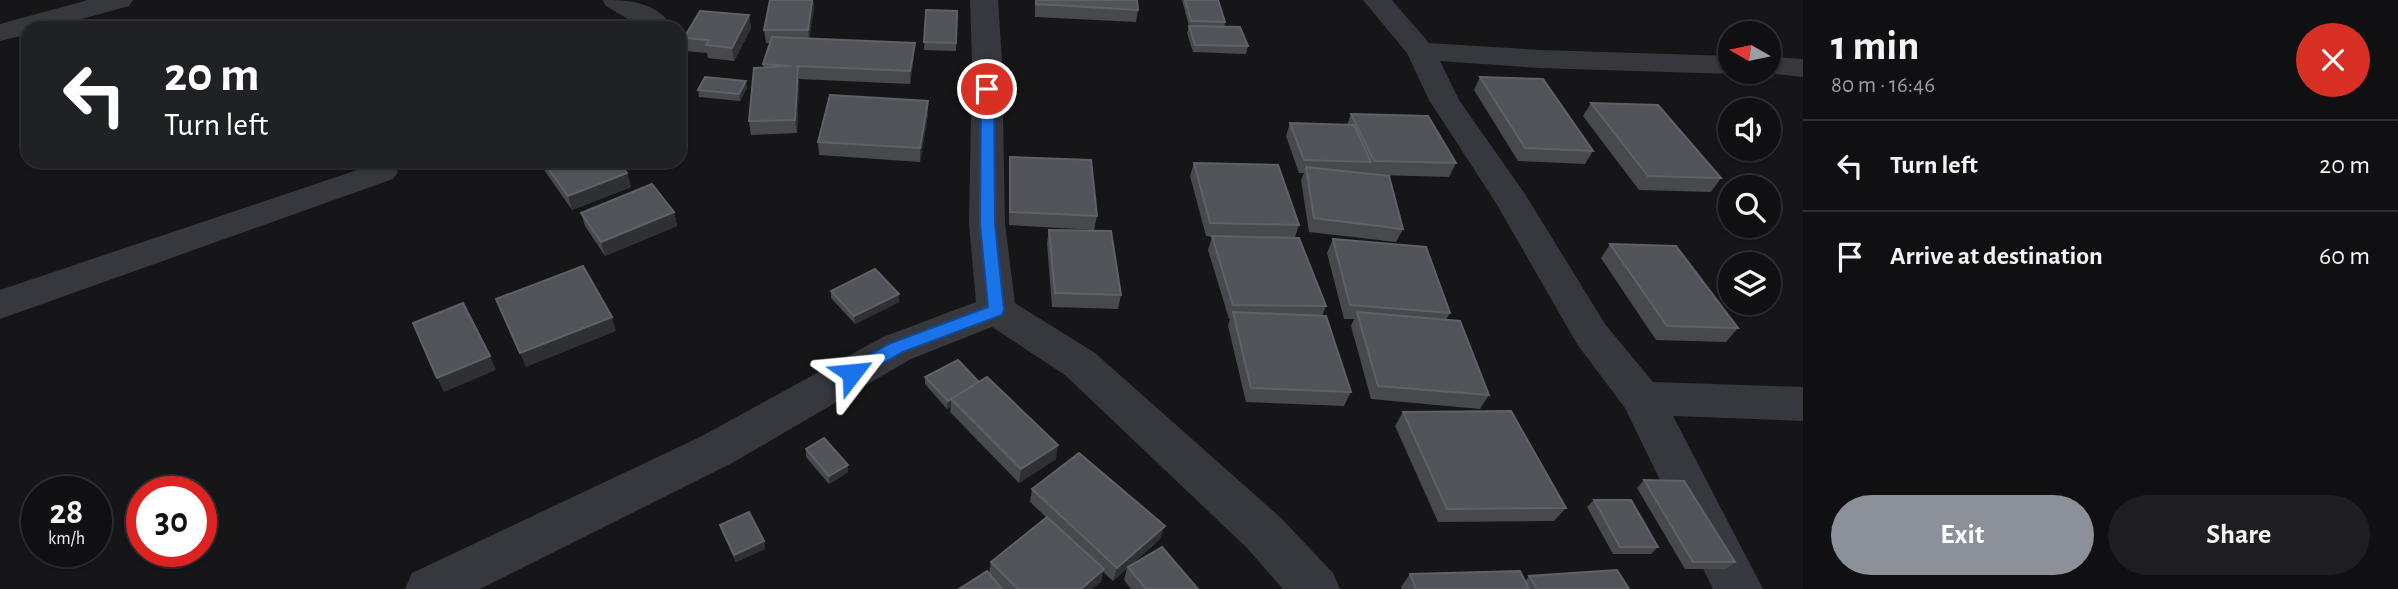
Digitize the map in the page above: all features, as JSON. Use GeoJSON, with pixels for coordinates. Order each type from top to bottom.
{"type":"FeatureCollection","features":[{"type":"Feature","properties":{"kind":"street"},"geometry":{"type":"LineString","coordinates":[[43,21],[119,0]]}},
{"type":"Feature","properties":{"kind":"street"},"geometry":{"type":"LineString","coordinates":[[616,0],[651,21]]}},
{"type":"Feature","properties":{"kind":"street"},"geometry":{"type":"LineString","coordinates":[[984,0],[987,61],[987,224],[996,310]]}},
{"type":"Feature","properties":{"kind":"street"},"geometry":{"type":"LineString","coordinates":[[1377,0],[1420,51],[1444,100],[1513,202],[1591,334],[1642,398],[1738,589]]}},
{"type":"Feature","properties":{"kind":"street"},"geometry":{"type":"LineString","coordinates":[[0,33],[21,27]]}},
{"type":"Feature","properties":{"kind":"street"},"geometry":{"type":"LineString","coordinates":[[1420,51],[1540,59],[1718,65]]}},
{"type":"Feature","properties":{"kind":"street"},"geometry":{"type":"LineString","coordinates":[[1782,67],[1803,68]]}},
{"type":"Feature","properties":{"kind":"street"},"geometry":{"type":"LineString","coordinates":[[0,306],[381,172]]}},
{"type":"Feature","properties":{"kind":"street"},"geometry":{"type":"LineString","coordinates":[[430,589],[716,450],[897,348],[996,310]]}},
{"type":"Feature","properties":{"kind":"street"},"geometry":{"type":"LineString","coordinates":[[996,310],[1080,364],[1264,533],[1315,589]]}},
{"type":"Feature","properties":{"kind":"street"},"geometry":{"type":"LineString","coordinates":[[1642,398],[1803,404]]}},
{"type":"Feature","properties":{"kind":"building"},"geometry":{"type":"Polygon","coordinates":[[[770,0],[812,0],[808,30],[764,30],[770,0]]]}},
{"type":"Feature","properties":{"kind":"building"},"geometry":{"type":"Polygon","coordinates":[[[1036,0],[1137,0],[1138,10],[1036,4],[1036,0]]]}},
{"type":"Feature","properties":{"kind":"building"},"geometry":{"type":"Polygon","coordinates":[[[1185,0],[1218,0],[1225,22],[1191,21],[1185,0]]]}},
{"type":"Feature","properties":{"kind":"building"},"geometry":{"type":"Polygon","coordinates":[[[926,10],[957,11],[956,43],[924,42],[926,10]]]}},
{"type":"Feature","properties":{"kind":"building"},"geometry":{"type":"Polygon","coordinates":[[[700,11],[749,15],[732,48],[706,45],[709,40],[686,38],[700,11]]]}},
{"type":"Feature","properties":{"kind":"building"},"geometry":{"type":"Polygon","coordinates":[[[1189,26],[1240,27],[1248,46],[1195,45],[1189,26]]]}},
{"type":"Feature","properties":{"kind":"building"},"geometry":{"type":"Polygon","coordinates":[[[772,37],[915,43],[910,71],[798,66],[795,120],[749,121],[754,68],[792,66],[763,64],[772,37]]]}},
{"type":"Feature","properties":{"kind":"building"},"geometry":{"type":"Polygon","coordinates":[[[705,77],[746,81],[739,94],[698,90],[705,77]]]}},
{"type":"Feature","properties":{"kind":"building"},"geometry":{"type":"Polygon","coordinates":[[[1480,77],[1543,79],[1593,151],[1525,148],[1480,77]]]}},
{"type":"Feature","properties":{"kind":"building"},"geometry":{"type":"Polygon","coordinates":[[[830,95],[928,101],[920,148],[818,142],[830,95]]]}},
{"type":"Feature","properties":{"kind":"building"},"geometry":{"type":"Polygon","coordinates":[[[1591,103],[1658,105],[1718,175],[1718,178],[1648,176],[1591,103]]]}},
{"type":"Feature","properties":{"kind":"building"},"geometry":{"type":"Polygon","coordinates":[[[1351,114],[1428,116],[1456,163],[1374,161],[1351,114]]]}},
{"type":"Feature","properties":{"kind":"building"},"geometry":{"type":"Polygon","coordinates":[[[1290,123],[1354,125],[1371,162],[1304,160],[1290,123]]]}},
{"type":"Feature","properties":{"kind":"building"},"geometry":{"type":"Polygon","coordinates":[[[1010,157],[1091,160],[1097,216],[1010,212],[1010,157]]]}},
{"type":"Feature","properties":{"kind":"building"},"geometry":{"type":"Polygon","coordinates":[[[1194,163],[1278,165],[1299,225],[1210,223],[1194,163]]]}},
{"type":"Feature","properties":{"kind":"building"},"geometry":{"type":"Polygon","coordinates":[[[1306,167],[1389,176],[1403,229],[1314,218],[1306,167]]]}},
{"type":"Feature","properties":{"kind":"building"},"geometry":{"type":"Polygon","coordinates":[[[548,168],[623,168],[627,173],[568,196],[548,168]]]}},
{"type":"Feature","properties":{"kind":"building"},"geometry":{"type":"Polygon","coordinates":[[[652,184],[674,212],[601,242],[581,213],[652,184]]]}},
{"type":"Feature","properties":{"kind":"building"},"geometry":{"type":"Polygon","coordinates":[[[1049,230],[1111,231],[1121,295],[1055,293],[1049,230]]]}},
{"type":"Feature","properties":{"kind":"building"},"geometry":{"type":"Polygon","coordinates":[[[1212,236],[1299,238],[1326,306],[1233,305],[1212,236]]]}},
{"type":"Feature","properties":{"kind":"building"},"geometry":{"type":"Polygon","coordinates":[[[1333,239],[1426,247],[1450,313],[1350,305],[1333,239]]]}},
{"type":"Feature","properties":{"kind":"building"},"geometry":{"type":"Polygon","coordinates":[[[1610,244],[1676,246],[1718,302],[1718,315],[1728,315],[1738,328],[1667,326],[1610,244]]]}},
{"type":"Feature","properties":{"kind":"building"},"geometry":{"type":"Polygon","coordinates":[[[583,266],[612,317],[520,353],[496,299],[583,266]]]}},
{"type":"Feature","properties":{"kind":"building"},"geometry":{"type":"Polygon","coordinates":[[[875,269],[899,294],[854,316],[831,291],[875,269]]]}},
{"type":"Feature","properties":{"kind":"building"},"geometry":{"type":"Polygon","coordinates":[[[463,303],[490,356],[437,378],[413,323],[463,303]]]}},
{"type":"Feature","properties":{"kind":"building"},"geometry":{"type":"Polygon","coordinates":[[[1233,312],[1326,316],[1351,392],[1251,388],[1233,312]]]}},
{"type":"Feature","properties":{"kind":"building"},"geometry":{"type":"Polygon","coordinates":[[[1357,312],[1460,321],[1489,395],[1378,386],[1357,312]]]}},
{"type":"Feature","properties":{"kind":"building"},"geometry":{"type":"Polygon","coordinates":[[[958,360],[979,382],[948,401],[925,377],[958,360]]]}},
{"type":"Feature","properties":{"kind":"building"},"geometry":{"type":"Polygon","coordinates":[[[987,377],[1058,445],[1021,469],[951,399],[987,377]]]}},
{"type":"Feature","properties":{"kind":"building"},"geometry":{"type":"Polygon","coordinates":[[[1511,411],[1566,508],[1447,509],[1403,412],[1511,411]]]}},
{"type":"Feature","properties":{"kind":"building"},"geometry":{"type":"Polygon","coordinates":[[[824,438],[848,465],[829,476],[806,449],[824,438]]]}},
{"type":"Feature","properties":{"kind":"building"},"geometry":{"type":"Polygon","coordinates":[[[1079,453],[1165,526],[1117,568],[1032,489],[1079,453]]]}},
{"type":"Feature","properties":{"kind":"building"},"geometry":{"type":"Polygon","coordinates":[[[1644,480],[1684,481],[1735,562],[1693,562],[1644,480]]]}},
{"type":"Feature","properties":{"kind":"building"},"geometry":{"type":"Polygon","coordinates":[[[1594,500],[1631,500],[1658,547],[1620,547],[1594,500]]]}},
{"type":"Feature","properties":{"kind":"building"},"geometry":{"type":"Polygon","coordinates":[[[749,512],[764,541],[734,555],[720,525],[749,512]]]}},
{"type":"Feature","properties":{"kind":"building"},"geometry":{"type":"Polygon","coordinates":[[[1047,517],[1104,569],[1081,589],[1018,589],[991,562],[1047,517]]]}},
{"type":"Feature","properties":{"kind":"building"},"geometry":{"type":"Polygon","coordinates":[[[1162,547],[1198,589],[1146,589],[1128,567],[1162,547]]]}},
{"type":"Feature","properties":{"kind":"building"},"geometry":{"type":"Polygon","coordinates":[[[1617,570],[1629,589],[1537,589],[1529,576],[1617,570]]]}},
{"type":"Feature","properties":{"kind":"building"},"geometry":{"type":"Polygon","coordinates":[[[987,571],[1002,589],[959,589],[987,571]]]}},
{"type":"Feature","properties":{"kind":"building"},"geometry":{"type":"Polygon","coordinates":[[[1520,571],[1529,589],[1416,589],[1410,574],[1520,571]]]}},
{"type":"Feature","properties":{"kind":"route"},"geometry":{"type":"LineString","coordinates":[[852,373],[897,348],[996,310],[987,224],[987,89]]}}]}
